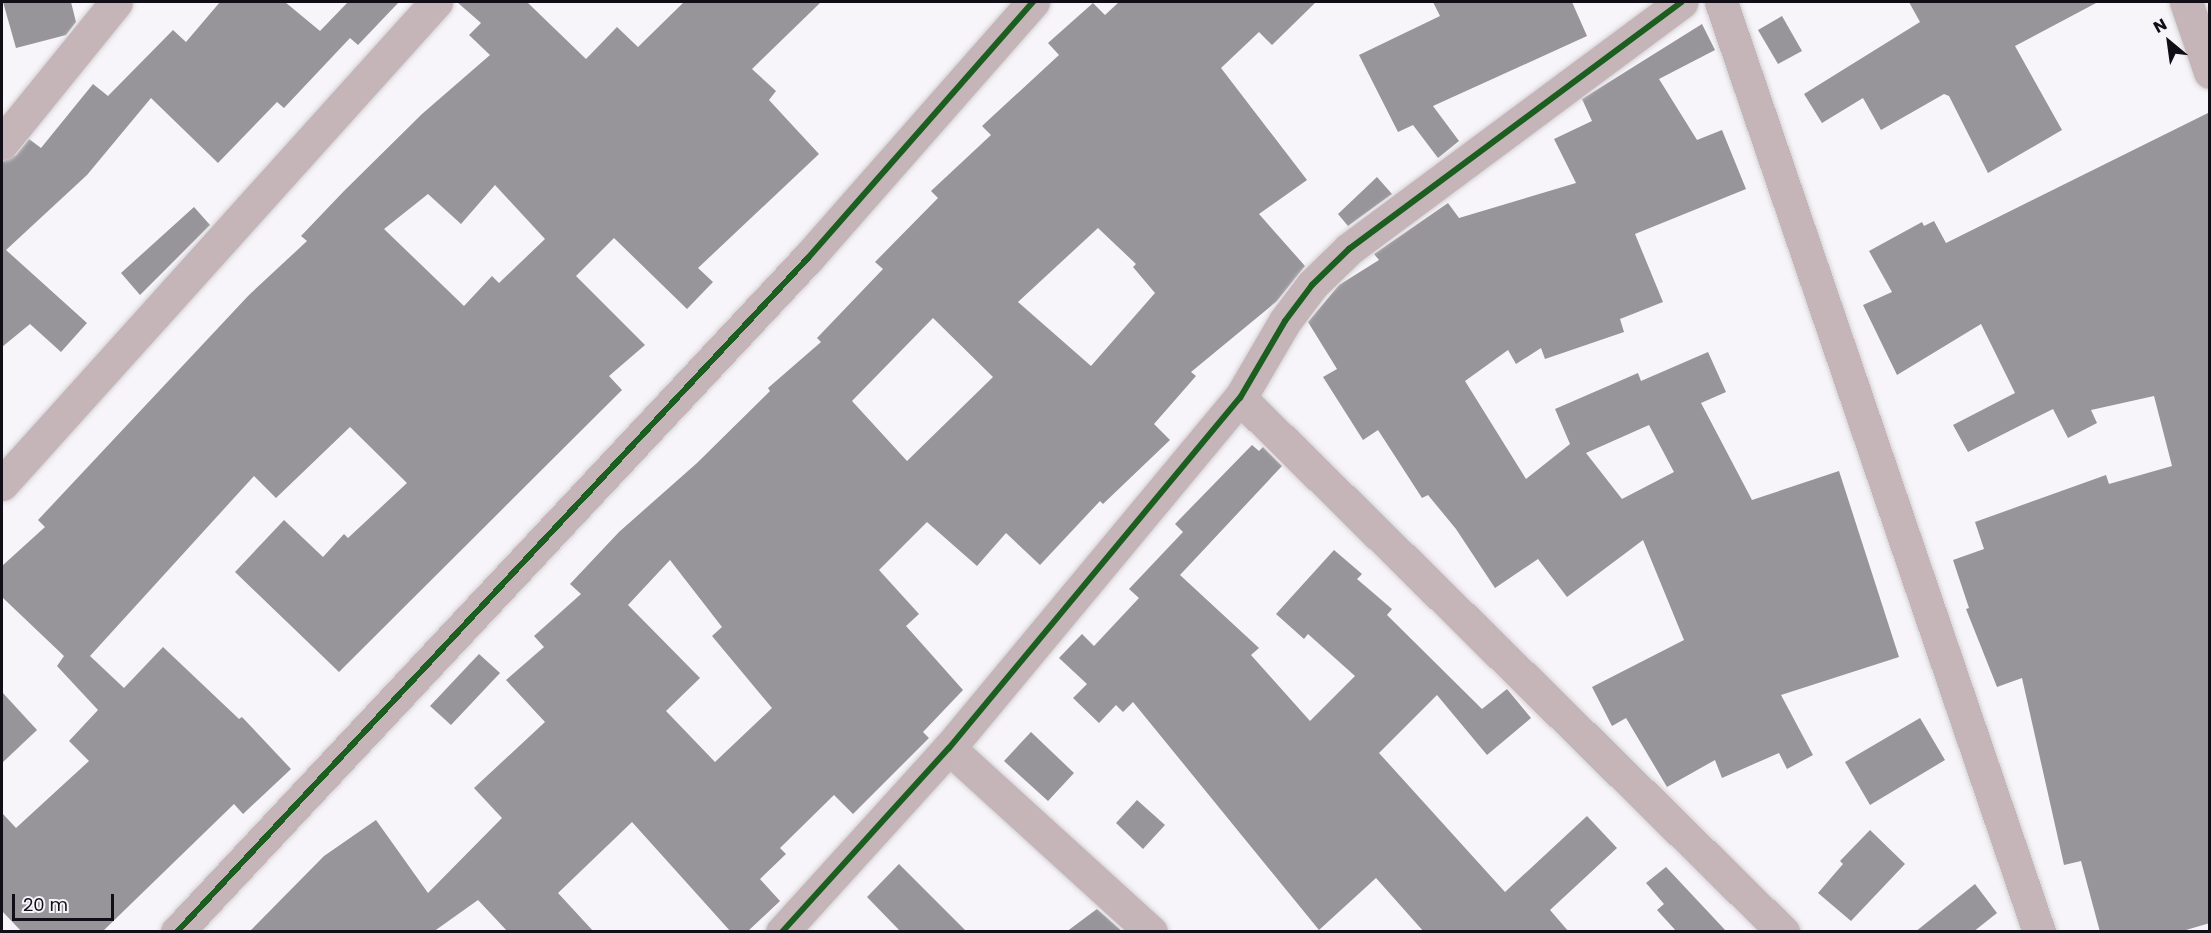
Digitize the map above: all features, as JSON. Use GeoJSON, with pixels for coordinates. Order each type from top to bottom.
{"type":"FeatureCollection","features":[{"type":"Feature","properties":{"kind":"street"},"geometry":{"type":"LineString","coordinates":[[2,143],[116,2]]}},
{"type":"Feature","properties":{"kind":"street"},"geometry":{"type":"LineString","coordinates":[[2,484],[436,2]]}},
{"type":"Feature","properties":{"kind":"street"},"geometry":{"type":"LineString","coordinates":[[177,932],[808,258],[1033,2]]}},
{"type":"Feature","properties":{"kind":"street"},"geometry":{"type":"LineString","coordinates":[[782,932],[948,748],[1240,398],[1285,321],[1312,285],[1349,249],[1681,2]]}},
{"type":"Feature","properties":{"kind":"street"},"geometry":{"type":"LineString","coordinates":[[1721,2],[2039,932]]}},
{"type":"Feature","properties":{"kind":"street"},"geometry":{"type":"LineString","coordinates":[[2187,2],[2210,72]]}},
{"type":"Feature","properties":{"kind":"street"},"geometry":{"type":"LineString","coordinates":[[1240,398],[1783,932]]}},
{"type":"Feature","properties":{"kind":"street"},"geometry":{"type":"LineString","coordinates":[[948,748],[1151,932]]}},
{"type":"Feature","properties":{"kind":"building"},"geometry":{"type":"Polygon","coordinates":[[[3,2],[71,2],[76,22],[66,35],[16,48],[3,2]]]}},
{"type":"Feature","properties":{"kind":"building"},"geometry":{"type":"Polygon","coordinates":[[[220,2],[285,2],[320,31],[348,2],[399,2],[358,45],[350,38],[284,108],[277,102],[218,163],[151,98],[87,175],[6,250],[87,323],[61,352],[30,324],[2,347],[2,161],[16,155],[29,139],[41,148],[93,84],[108,96],[173,30],[186,42],[220,2]]]}},
{"type":"Feature","properties":{"kind":"building"},"geometry":{"type":"Polygon","coordinates":[[[457,2],[527,2],[586,59],[617,27],[638,47],[684,2],[821,2],[752,69],[776,91],[769,100],[819,154],[698,268],[713,282],[687,309],[614,238],[576,276],[645,345],[609,376],[622,390],[339,672],[235,572],[284,520],[323,557],[344,534],[348,538],[407,483],[350,427],[276,498],[254,476],[90,656],[124,688],[163,647],[239,719],[242,717],[291,769],[243,814],[234,804],[102,932],[22,932],[2,911],[2,813],[16,828],[89,761],[69,741],[98,710],[57,666],[64,656],[2,597],[2,566],[45,527],[38,520],[249,295],[307,241],[301,236],[422,114],[490,55],[469,35],[481,23],[457,2]],[[495,185],[461,224],[428,194],[384,229],[464,306],[492,276],[499,283],[545,239],[495,185]]]}},
{"type":"Feature","properties":{"kind":"building"},"geometry":{"type":"Polygon","coordinates":[[[1119,2],[1316,2],[1272,45],[1259,32],[1221,68],[1307,180],[1259,214],[1305,266],[1277,301],[1191,372],[1196,376],[1154,424],[1170,440],[1103,504],[1100,501],[1040,565],[1006,533],[977,566],[927,522],[879,570],[919,614],[906,626],[963,690],[923,732],[929,738],[853,814],[834,795],[780,848],[786,854],[760,879],[780,901],[747,932],[731,932],[632,822],[558,893],[594,932],[508,932],[478,900],[433,932],[249,932],[324,856],[376,820],[428,893],[502,818],[474,788],[545,722],[506,680],[544,647],[534,636],[581,594],[570,584],[619,532],[697,463],[770,391],[768,388],[821,342],[817,338],[883,269],[875,262],[938,198],[931,191],[991,135],[982,126],[1059,55],[1048,43],[1093,3],[1105,15],[1119,2]],[[1098,228],[1018,302],[1091,366],[1155,293],[1133,267],[1136,264],[1098,228]],[[933,318],[852,401],[907,461],[993,377],[933,318]],[[670,560],[628,605],[700,678],[666,711],[715,762],[772,708],[712,636],[722,627],[670,560]]]}},
{"type":"Feature","properties":{"kind":"building"},"geometry":{"type":"Polygon","coordinates":[[[1433,2],[1572,2],[1587,36],[1433,106],[1459,141],[1438,158],[1413,125],[1398,132],[1359,55],[1440,16],[1433,2]]]}},
{"type":"Feature","properties":{"kind":"building"},"geometry":{"type":"Polygon","coordinates":[[[1909,2],[2098,2],[2015,46],[2062,130],[1988,173],[1949,96],[1944,94],[1881,130],[1863,98],[1822,123],[1804,94],[1920,22],[1909,2]]]}},
{"type":"Feature","properties":{"kind":"building"},"geometry":{"type":"Polygon","coordinates":[[[1782,16],[1802,51],[1778,64],[1758,30],[1782,16]]]}},
{"type":"Feature","properties":{"kind":"building"},"geometry":{"type":"Polygon","coordinates":[[[1702,24],[1715,50],[1659,79],[1697,140],[1722,130],[1746,189],[1635,234],[1663,302],[1620,319],[1624,332],[1545,359],[1541,348],[1516,364],[1508,350],[1465,381],[1526,479],[1570,444],[1555,409],[1638,373],[1641,381],[1708,352],[1726,392],[1701,403],[1752,500],[1839,471],[1899,657],[1781,695],[1813,755],[1787,769],[1779,753],[1722,778],[1715,760],[1667,787],[1626,718],[1612,726],[1592,687],[1684,640],[1643,540],[1567,597],[1538,559],[1495,588],[1456,529],[1428,495],[1422,498],[1378,430],[1363,440],[1323,377],[1337,369],[1308,322],[1339,285],[1379,260],[1374,254],[1448,203],[1459,218],[1576,183],[1554,139],[1592,121],[1582,99],[1702,24]],[[1649,425],[1586,453],[1622,499],[1674,472],[1649,425]]]}},
{"type":"Feature","properties":{"kind":"building"},"geometry":{"type":"Polygon","coordinates":[[[2210,112],[2210,923],[2179,932],[2100,932],[2081,861],[2064,865],[2022,678],[1997,687],[1966,609],[1969,608],[1953,560],[1984,549],[1975,522],[2106,475],[2109,484],[2172,466],[2154,396],[2091,410],[2097,423],[2068,438],[2053,409],[1968,452],[1953,425],[2015,393],[1981,324],[1897,375],[1863,305],[1892,292],[1869,251],[1922,222],[1924,226],[1934,221],[1946,243],[2210,112]]]}},
{"type":"Feature","properties":{"kind":"building"},"geometry":{"type":"Polygon","coordinates":[[[1377,177],[1392,194],[1348,226],[1338,214],[1377,177]]]}},
{"type":"Feature","properties":{"kind":"building"},"geometry":{"type":"Polygon","coordinates":[[[194,207],[210,225],[140,295],[121,273],[194,207]]]}},
{"type":"Feature","properties":{"kind":"building"},"geometry":{"type":"Polygon","coordinates":[[[1252,445],[1259,451],[1263,447],[1282,466],[1180,575],[1259,648],[1251,655],[1310,721],[1355,676],[1308,634],[1304,639],[1276,614],[1334,550],[1362,574],[1357,579],[1392,609],[1387,615],[1482,709],[1507,689],[1531,718],[1487,755],[1437,695],[1379,753],[1505,892],[1587,816],[1617,848],[1550,910],[1569,932],[1424,932],[1376,878],[1319,930],[1133,702],[1123,712],[1116,705],[1099,723],[1073,698],[1087,684],[1059,658],[1082,634],[1094,646],[1139,598],[1129,589],[1183,532],[1175,524],[1252,445]]]}},
{"type":"Feature","properties":{"kind":"building"},"geometry":{"type":"Polygon","coordinates":[[[479,654],[500,673],[451,725],[430,706],[479,654]]]}},
{"type":"Feature","properties":{"kind":"building"},"geometry":{"type":"Polygon","coordinates":[[[2,692],[37,730],[2,763],[2,692]]]}},
{"type":"Feature","properties":{"kind":"building"},"geometry":{"type":"Polygon","coordinates":[[[1920,718],[1945,760],[1870,805],[1845,762],[1920,718]]]}},
{"type":"Feature","properties":{"kind":"building"},"geometry":{"type":"Polygon","coordinates":[[[1031,732],[1074,773],[1048,801],[1004,761],[1031,732]]]}},
{"type":"Feature","properties":{"kind":"building"},"geometry":{"type":"Polygon","coordinates":[[[1137,800],[1165,825],[1143,849],[1116,823],[1137,800]]]}},
{"type":"Feature","properties":{"kind":"building"},"geometry":{"type":"Polygon","coordinates":[[[1870,830],[1905,864],[1851,921],[1818,893],[1843,864],[1840,861],[1870,830]]]}},
{"type":"Feature","properties":{"kind":"building"},"geometry":{"type":"Polygon","coordinates":[[[899,864],[967,932],[901,932],[867,897],[899,864]]]}},
{"type":"Feature","properties":{"kind":"building"},"geometry":{"type":"Polygon","coordinates":[[[1666,867],[1727,932],[1677,932],[1657,910],[1664,904],[1646,883],[1666,867]]]}},
{"type":"Feature","properties":{"kind":"building"},"geometry":{"type":"Polygon","coordinates":[[[1975,884],[1997,913],[1973,932],[1915,932],[1975,884]]]}},
{"type":"Feature","properties":{"kind":"building"},"geometry":{"type":"Polygon","coordinates":[[[1097,909],[1123,932],[1066,932],[1097,909]]]}},
{"type":"Feature","properties":{"kind":"cycle path"},"geometry":{"type":"LineString","coordinates":[[177,932],[808,258],[1033,2]]}},
{"type":"Feature","properties":{"kind":"cycle path"},"geometry":{"type":"LineString","coordinates":[[782,932],[949,748],[1240,398],[1285,321],[1312,285],[1349,249],[1681,2]]}}]}
